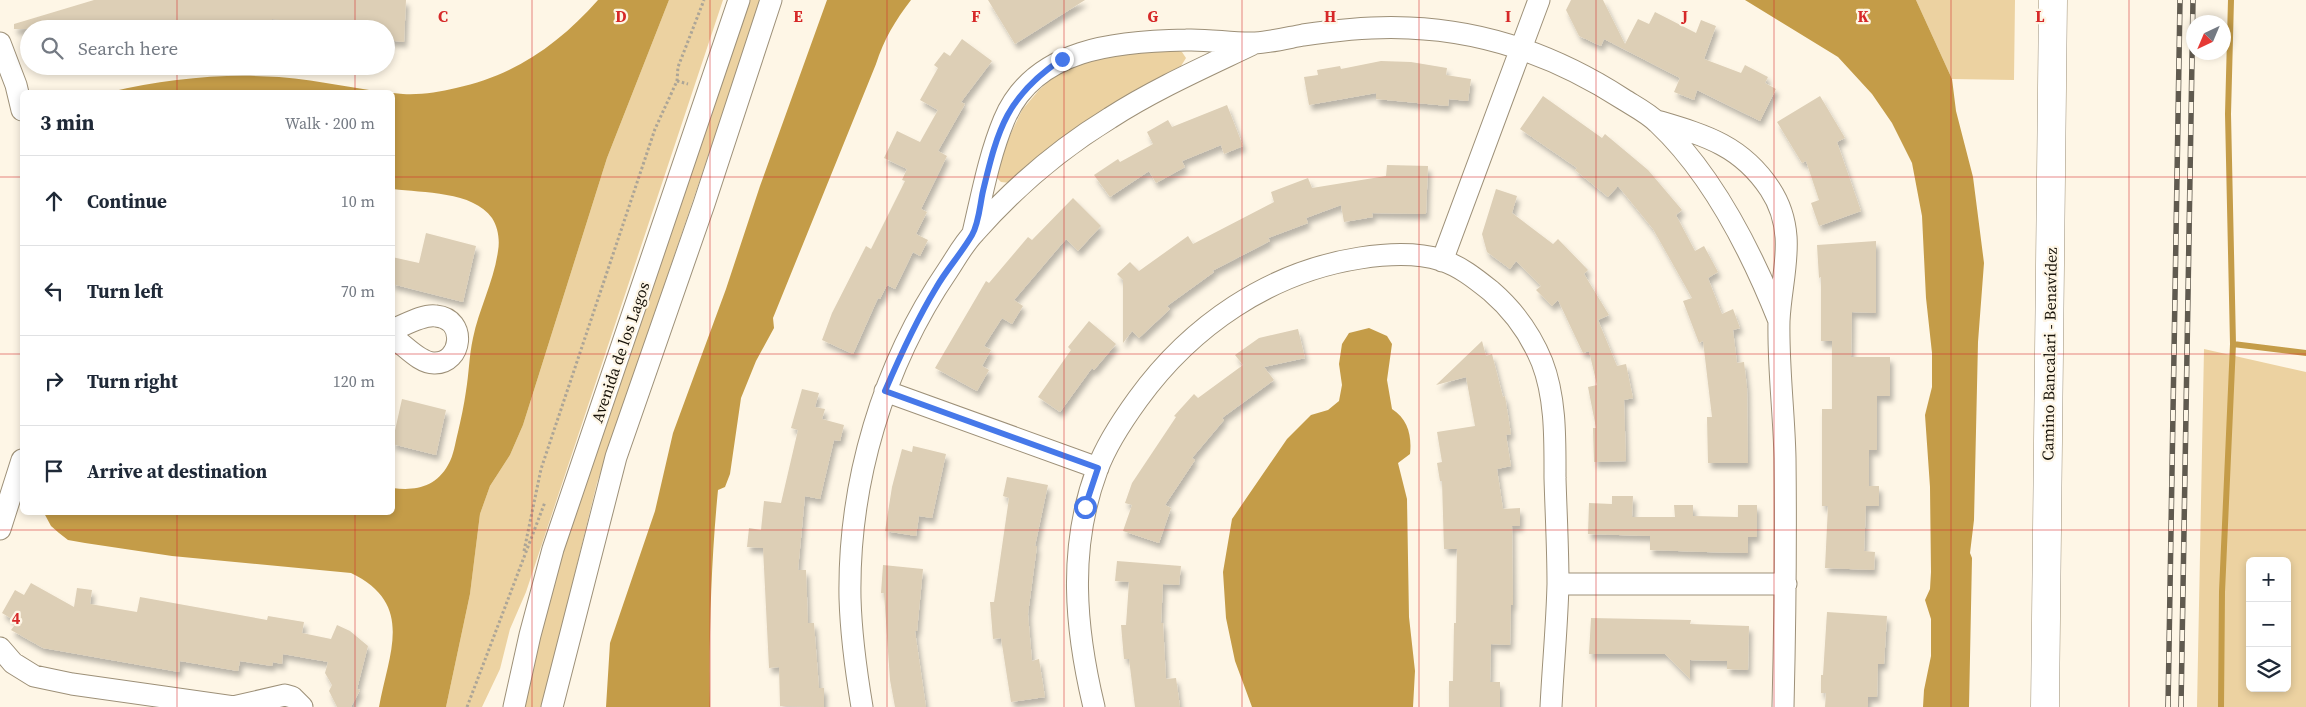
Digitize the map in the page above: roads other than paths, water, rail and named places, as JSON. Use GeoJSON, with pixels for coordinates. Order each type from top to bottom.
{"type":"FeatureCollection","features":[{"type":"Feature","properties":{"kind":"main road","name":"Camino Bancalari - Benavídez"},"geometry":{"type":"LineString","coordinates":[[2045,707],[2053,0]]}},
{"type":"Feature","properties":{"kind":"street","name":"Avenida de los Lagos"},"geometry":{"type":"LineString","coordinates":[[514,707],[530,635],[553,549],[739,0]]}},
{"type":"Feature","properties":{"kind":"street","name":"Avenida de los Lagos"},"geometry":{"type":"LineString","coordinates":[[552,707],[616,457],[704,204],[771,0]]}},
{"type":"Feature","properties":{"kind":"street"},"geometry":{"type":"LineString","coordinates":[[1442,260],[1539,0]]}},
{"type":"Feature","properties":{"kind":"street"},"geometry":{"type":"LineString","coordinates":[[973,233],[991,158],[1005,118],[1021,94],[1038,75],[1062,59],[1092,49],[1146,41],[1189,40],[1256,43],[1306,35],[1406,27],[1442,30],[1481,37],[1521,48],[1574,69],[1656,121],[1699,134],[1733,149],[1753,167],[1771,190],[1781,213],[1786,240],[1787,263],[1779,321],[1786,584],[1783,707]]}},
{"type":"Feature","properties":{"kind":"street"},"geometry":{"type":"LineString","coordinates":[[0,43],[20,102]]}},
{"type":"Feature","properties":{"kind":"street"},"geometry":{"type":"LineString","coordinates":[[862,707],[854,658],[850,597],[853,547],[864,458],[885,391],[906,341],[936,287],[973,233],[1037,173],[1077,140],[1110,117],[1256,43]]}},
{"type":"Feature","properties":{"kind":"street"},"geometry":{"type":"LineString","coordinates":[[1656,121],[1701,175],[1732,220],[1765,286],[1779,321]]}},
{"type":"Feature","properties":{"kind":"street"},"geometry":{"type":"LineString","coordinates":[[1094,707],[1078,618],[1076,582],[1078,546],[1085,507],[1098,468],[1124,419],[1149,383],[1180,351],[1211,323],[1255,293],[1310,269],[1377,255],[1406,255],[1442,260],[1473,276],[1499,298],[1528,334],[1543,364],[1550,392],[1554,434],[1558,584],[1551,707]]}},
{"type":"Feature","properties":{"kind":"street"},"geometry":{"type":"LineString","coordinates":[[395,329],[424,318],[436,316],[447,320],[456,327],[459,337],[452,354],[444,362],[433,363],[418,357],[395,339]]}},
{"type":"Feature","properties":{"kind":"street"},"geometry":{"type":"LineString","coordinates":[[885,391],[1098,468]]}},
{"type":"Feature","properties":{"kind":"street"},"geometry":{"type":"LineString","coordinates":[[0,529],[20,466]]}},
{"type":"Feature","properties":{"kind":"street"},"geometry":{"type":"LineString","coordinates":[[1558,584],[1786,584]]}},
{"type":"Feature","properties":{"kind":"street"},"geometry":{"type":"LineString","coordinates":[[0,648],[13,662],[34,676],[72,684],[234,707],[285,695],[292,697],[302,707]]}},
{"type":"Feature","properties":{"kind":"waterway"},"geometry":{"type":"LineString","coordinates":[[2221,707],[2222,592],[2233,344],[2228,114],[2231,0]]}},
{"type":"Feature","properties":{"kind":"waterway"},"geometry":{"type":"LineString","coordinates":[[2233,344],[2306,353]]}},
{"type":"Feature","properties":{"kind":"railway"},"geometry":{"type":"LineString","coordinates":[[2168,707],[2180,0]]}},
{"type":"Feature","properties":{"kind":"railway"},"geometry":{"type":"LineString","coordinates":[[2181,707],[2193,0]]}}]}
